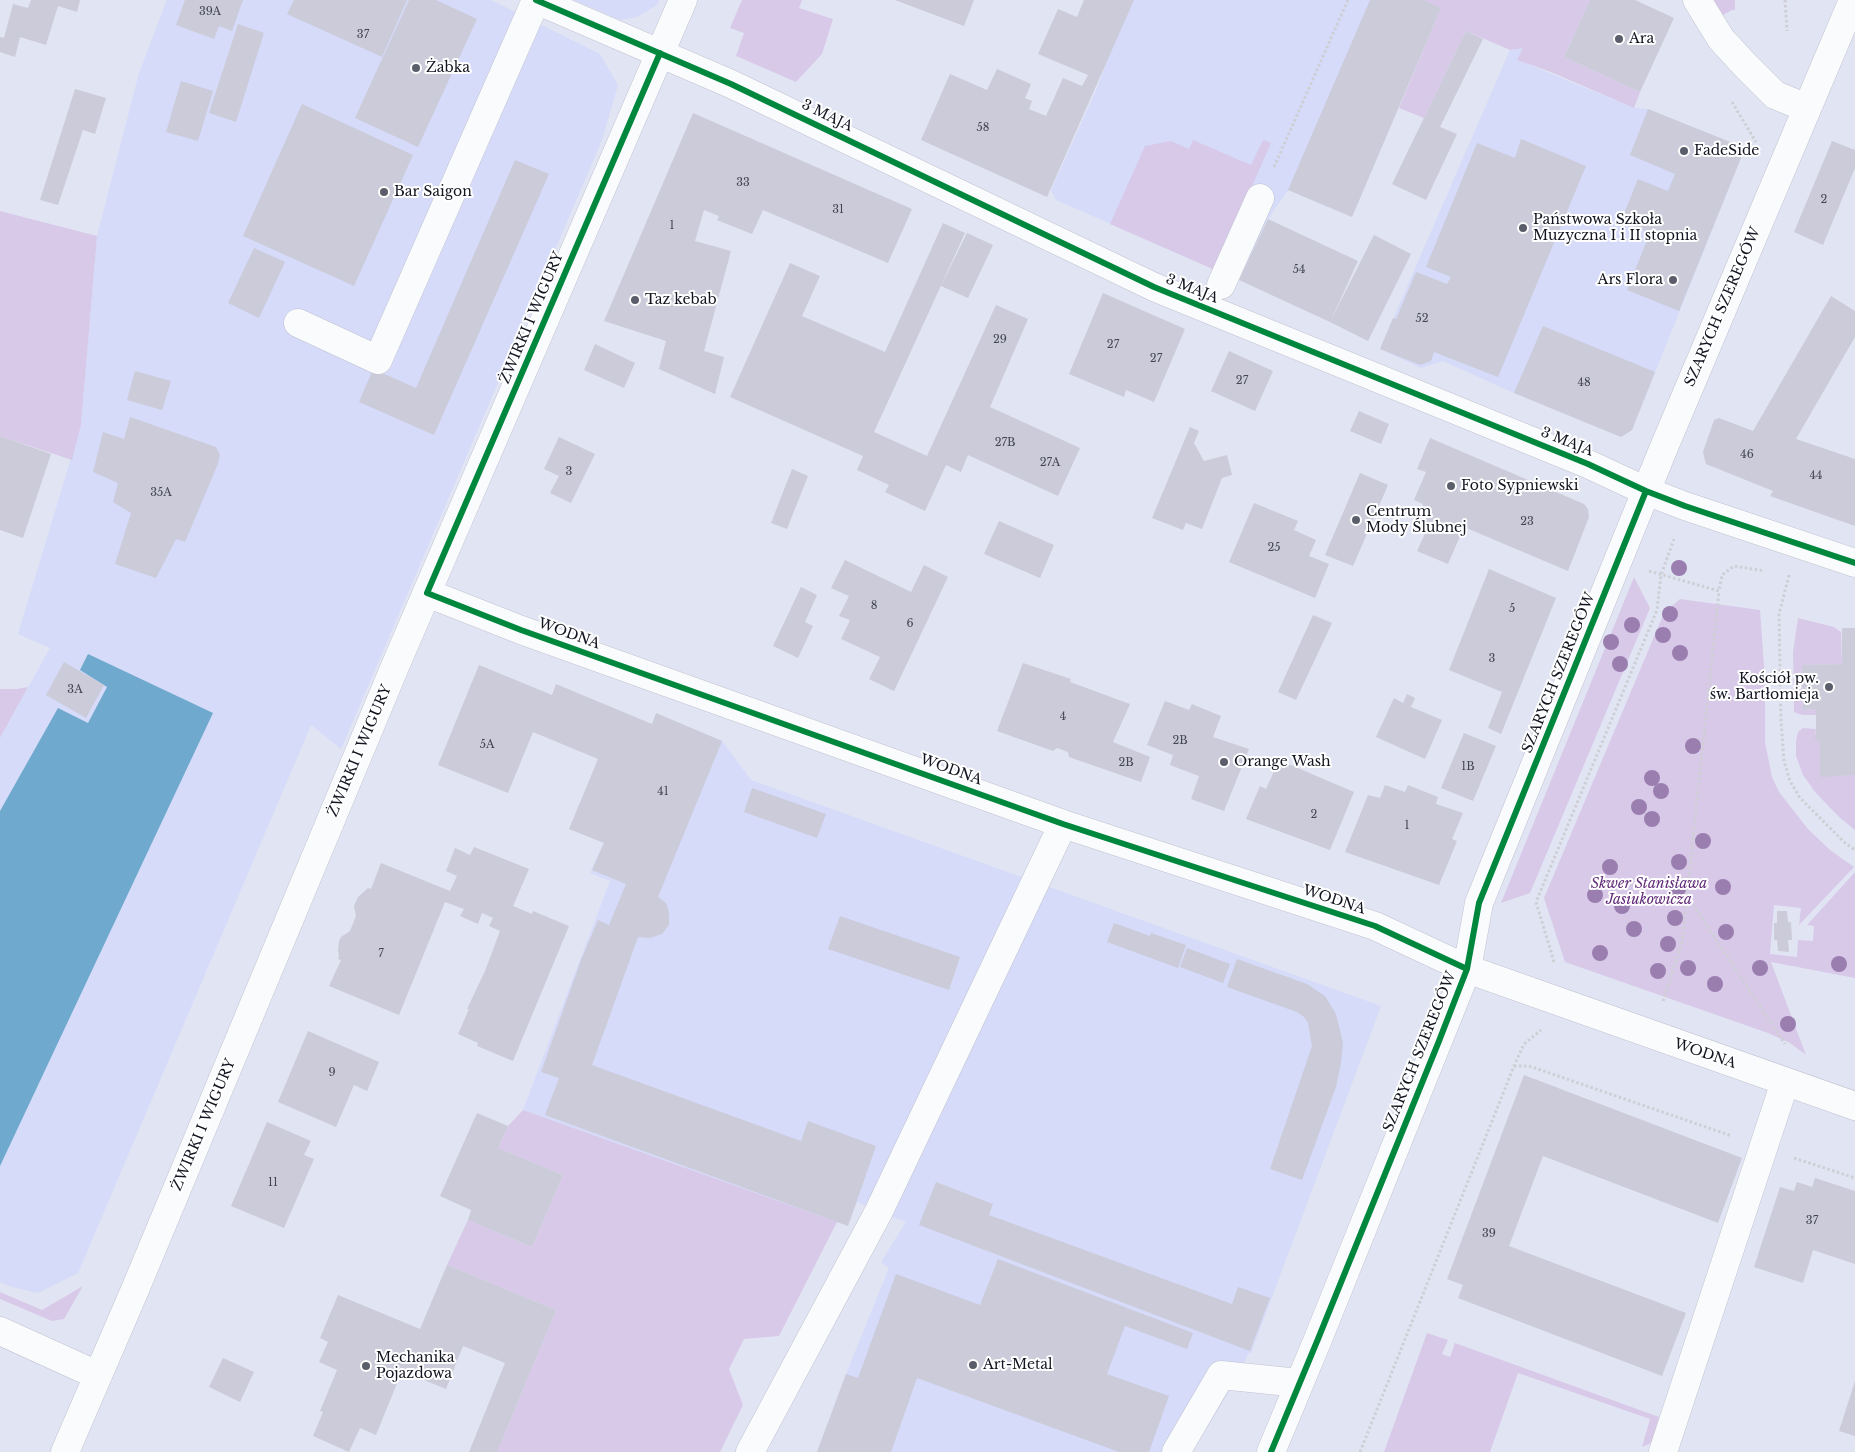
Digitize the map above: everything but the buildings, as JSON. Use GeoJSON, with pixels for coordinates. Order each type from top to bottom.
{"type":"FeatureCollection","features":[{"type":"Feature","properties":{"kind":"street","name":"3 MAJA"},"geometry":{"type":"LineString","coordinates":[[536,0],[731,84],[1046,237],[1154,287],[1588,464],[1646,491],[1855,563]]}},
{"type":"Feature","properties":{"kind":"street"},"geometry":{"type":"LineString","coordinates":[[298,323],[378,360],[536,0]]}},
{"type":"Feature","properties":{"kind":"street","name":"ŻWIRKI I WIGURY"},"geometry":{"type":"LineString","coordinates":[[64,1452],[134,1292],[426,592],[683,0]]}},
{"type":"Feature","properties":{"kind":"street"},"geometry":{"type":"LineString","coordinates":[[1698,0],[1721,39],[1744,65],[1775,95],[1807,108]]}},
{"type":"Feature","properties":{"kind":"street","name":"SZARYCH SZEREGÓW"},"geometry":{"type":"LineString","coordinates":[[1270,1452],[1318,1339],[1467,969],[1479,903],[1646,491],[1853,0]]}},
{"type":"Feature","properties":{"kind":"street"},"geometry":{"type":"LineString","coordinates":[[1221,284],[1260,198]]}},
{"type":"Feature","properties":{"kind":"street","name":"WODNA"},"geometry":{"type":"LineString","coordinates":[[426,592],[521,630],[1063,824],[1375,926],[1467,969],[1855,1106]]}},
{"type":"Feature","properties":{"kind":"street"},"geometry":{"type":"LineString","coordinates":[[750,1452],[879,1211],[1063,824]]}},
{"type":"Feature","properties":{"kind":"street"},"geometry":{"type":"LineString","coordinates":[[1662,1452],[1785,1082]]}},
{"type":"Feature","properties":{"kind":"street"},"geometry":{"type":"LineString","coordinates":[[0,1332],[97,1376]]}},
{"type":"Feature","properties":{"kind":"street"},"geometry":{"type":"LineString","coordinates":[[1176,1452],[1221,1374],[1299,1383]]}},
{"type":"Feature","properties":{"kind":"path"},"geometry":{"type":"LineString","coordinates":[[1260,198],[1348,0]]}},
{"type":"Feature","properties":{"kind":"path"},"geometry":{"type":"LineString","coordinates":[[1785,0],[1787,32]]}},
{"type":"Feature","properties":{"kind":"path"},"geometry":{"type":"LineString","coordinates":[[1727,94],[1757,144]]}},
{"type":"Feature","properties":{"kind":"path"},"geometry":{"type":"LineString","coordinates":[[1554,962],[1536,902],[1657,610],[1661,575],[1674,539]]}},
{"type":"Feature","properties":{"kind":"path"},"geometry":{"type":"LineString","coordinates":[[1796,543],[1779,614],[1780,703],[1784,761],[1790,781],[1800,798],[1844,842],[1855,850]]}},
{"type":"Feature","properties":{"kind":"path"},"geometry":{"type":"LineString","coordinates":[[1664,1001],[1682,942],[1722,575],[1734,566],[1772,572]]}},
{"type":"Feature","properties":{"kind":"path"},"geometry":{"type":"LineString","coordinates":[[1642,568],[1719,591]]}},
{"type":"Feature","properties":{"kind":"path"},"geometry":{"type":"LineString","coordinates":[[1780,574],[1797,578]]}},
{"type":"Feature","properties":{"kind":"path"},"geometry":{"type":"LineString","coordinates":[[1688,896],[1786,1045]]}},
{"type":"Feature","properties":{"kind":"path"},"geometry":{"type":"LineString","coordinates":[[1360,1452],[1514,1066],[1524,1044],[1545,1028]]}},
{"type":"Feature","properties":{"kind":"path"},"geometry":{"type":"LineString","coordinates":[[1514,1066],[1529,1066],[1855,1178]]}},
{"type":"Feature","properties":{"kind":"shaded area"},"geometry":{"type":"Polygon","coordinates":[[[167,0],[491,0],[600,54],[618,85],[602,140],[341,749],[311,725],[78,1273],[38,1293],[0,1282],[0,738],[50,648],[18,634],[81,425],[97,236],[139,73],[167,0]]]}},
{"type":"Feature","properties":{"kind":"shaded area"},"geometry":{"type":"Polygon","coordinates":[[[574,0],[659,0],[657,5],[637,17],[620,20],[574,0]]]}},
{"type":"Feature","properties":{"kind":"shaded area"},"geometry":{"type":"Polygon","coordinates":[[[1133,0],[1440,0],[1441,8],[1352,217],[1288,190],[1268,219],[1239,280],[1056,200],[1051,190],[1097,88],[1133,0]]]}},
{"type":"Feature","properties":{"kind":"shaded area"},"geometry":{"type":"Polygon","coordinates":[[[1524,47],[1518,60],[1634,108],[1648,109],[1745,148],[1632,430],[1621,437],[1514,393],[1443,361],[1421,368],[1380,349],[1510,50],[1524,47]]]}},
{"type":"Feature","properties":{"kind":"shaded area"},"geometry":{"type":"Polygon","coordinates":[[[88,654],[213,713],[0,1166],[0,811],[58,708],[88,723],[107,687],[80,670],[88,654]]]}},
{"type":"Feature","properties":{"kind":"shaded area"},"geometry":{"type":"Polygon","coordinates":[[[660,715],[722,741],[751,780],[1381,1006],[1251,1353],[1249,1353],[1227,1395],[1192,1452],[817,1452],[889,1268],[881,1262],[906,1222],[857,1202],[848,1226],[523,1110],[610,881],[590,873],[660,715]]]}},
{"type":"Feature","properties":{"kind":"green space"},"geometry":{"type":"Polygon","coordinates":[[[742,0],[802,0],[799,8],[833,19],[822,54],[796,82],[736,56],[744,33],[730,28],[742,0]]]}},
{"type":"Feature","properties":{"kind":"green space"},"geometry":{"type":"Polygon","coordinates":[[[1423,0],[1590,0],[1564,57],[1640,92],[1634,108],[1551,72],[1517,60],[1523,48],[1510,50],[1466,31],[1424,118],[1399,108],[1441,8],[1423,0]]]}},
{"type":"Feature","properties":{"kind":"green space"},"geometry":{"type":"Polygon","coordinates":[[[1714,0],[1735,0],[1735,10],[1723,15],[1714,0]]]}},
{"type":"Feature","properties":{"kind":"green space"},"geometry":{"type":"Polygon","coordinates":[[[1193,140],[1251,165],[1263,140],[1271,143],[1215,270],[1110,224],[1145,146],[1171,141],[1189,149],[1193,140]]]}},
{"type":"Feature","properties":{"kind":"green space"},"geometry":{"type":"Polygon","coordinates":[[[0,211],[97,236],[81,425],[72,460],[0,436],[0,211]]]}},
{"type":"Feature","properties":{"kind":"green space"},"geometry":{"type":"Polygon","coordinates":[[[1634,577],[1650,608],[1530,893],[1501,903],[1634,577]]]}},
{"type":"Feature","properties":{"kind":"green space","name":"Skwer Stanisława Jasiukowicza"},"geometry":{"type":"Polygon","coordinates":[[[1680,599],[1760,610],[1765,680],[1765,742],[1772,777],[1779,792],[1808,829],[1830,850],[1854,867],[1799,925],[1801,908],[1774,905],[1770,954],[1797,957],[1798,940],[1813,941],[1814,926],[1807,925],[1855,872],[1855,978],[1771,962],[1806,1055],[1790,1043],[1768,1033],[1565,962],[1544,898],[1664,613],[1680,599]]]}},
{"type":"Feature","properties":{"kind":"green space"},"geometry":{"type":"Polygon","coordinates":[[[1798,618],[1834,627],[1841,632],[1842,664],[1802,665],[1803,710],[1816,709],[1816,715],[1802,715],[1794,712],[1793,652],[1798,618]]]}},
{"type":"Feature","properties":{"kind":"green space"},"geometry":{"type":"Polygon","coordinates":[[[28,687],[0,738],[0,689],[28,687]]]}},
{"type":"Feature","properties":{"kind":"green space"},"geometry":{"type":"Polygon","coordinates":[[[1803,728],[1816,729],[1815,737],[1820,743],[1820,776],[1855,775],[1855,830],[1839,817],[1815,792],[1803,775],[1796,756],[1796,741],[1798,732],[1803,728]]]}},
{"type":"Feature","properties":{"kind":"green space"},"geometry":{"type":"Polygon","coordinates":[[[523,1110],[837,1222],[779,1336],[744,1339],[729,1369],[743,1405],[720,1452],[497,1452],[556,1310],[447,1265],[468,1220],[532,1247],[563,1175],[498,1148],[508,1126],[523,1110]]]}},
{"type":"Feature","properties":{"kind":"green space"},"geometry":{"type":"Polygon","coordinates":[[[83,1286],[64,1319],[52,1321],[0,1299],[0,1292],[42,1310],[83,1286]]]}},
{"type":"Feature","properties":{"kind":"green space"},"geometry":{"type":"Polygon","coordinates":[[[1427,1333],[1448,1340],[1442,1354],[1450,1357],[1455,1343],[1659,1417],[1652,1441],[1642,1447],[1650,1419],[1518,1373],[1490,1452],[1384,1452],[1427,1333]]]}},
{"type":"Feature","properties":{"kind":"cycle path"},"geometry":{"type":"LineString","coordinates":[[536,0],[731,84],[1154,287],[1588,464],[1646,491],[1855,563]]}},
{"type":"Feature","properties":{"kind":"cycle path"},"geometry":{"type":"LineString","coordinates":[[660,53],[427,593],[521,630],[1063,824],[1375,926],[1467,969]]}},
{"type":"Feature","properties":{"kind":"cycle path"},"geometry":{"type":"LineString","coordinates":[[1271,1452],[1439,1041],[1467,969],[1479,903],[1646,491]]}},
{"type":"Feature","properties":{"kind":"place","name":"Ara"},"geometry":{"type":"Point","coordinates":[1619,39]}},
{"type":"Feature","properties":{"kind":"place","name":"Żabka"},"geometry":{"type":"Point","coordinates":[416,68]}},
{"type":"Feature","properties":{"kind":"place","name":"FadeSide"},"geometry":{"type":"Point","coordinates":[1684,151]}},
{"type":"Feature","properties":{"kind":"place","name":"Bar Saigon"},"geometry":{"type":"Point","coordinates":[384,192]}},
{"type":"Feature","properties":{"kind":"place","name":"Państwowa Szkoła Muzyczna I i II stopnia"},"geometry":{"type":"Point","coordinates":[1523,228]}},
{"type":"Feature","properties":{"kind":"place","name":"Ars Flora"},"geometry":{"type":"Point","coordinates":[1673,280]}},
{"type":"Feature","properties":{"kind":"place","name":"Taz kebab"},"geometry":{"type":"Point","coordinates":[635,300]}},
{"type":"Feature","properties":{"kind":"place","name":"Foto Sypniewski"},"geometry":{"type":"Point","coordinates":[1451,486]}},
{"type":"Feature","properties":{"kind":"place","name":"Centrum Mody Ślubnej"},"geometry":{"type":"Point","coordinates":[1356,520]}},
{"type":"Feature","properties":{"kind":"place","name":"Kościół pw. św. Bartłomieja"},"geometry":{"type":"Point","coordinates":[1829,687]}},
{"type":"Feature","properties":{"kind":"place","name":"Orange Wash"},"geometry":{"type":"Point","coordinates":[1224,762]}},
{"type":"Feature","properties":{"kind":"place","name":"Art-Metal"},"geometry":{"type":"Point","coordinates":[973,1365]}},
{"type":"Feature","properties":{"kind":"place","name":"Mechanika Pojazdowa"},"geometry":{"type":"Point","coordinates":[366,1366]}}]}
